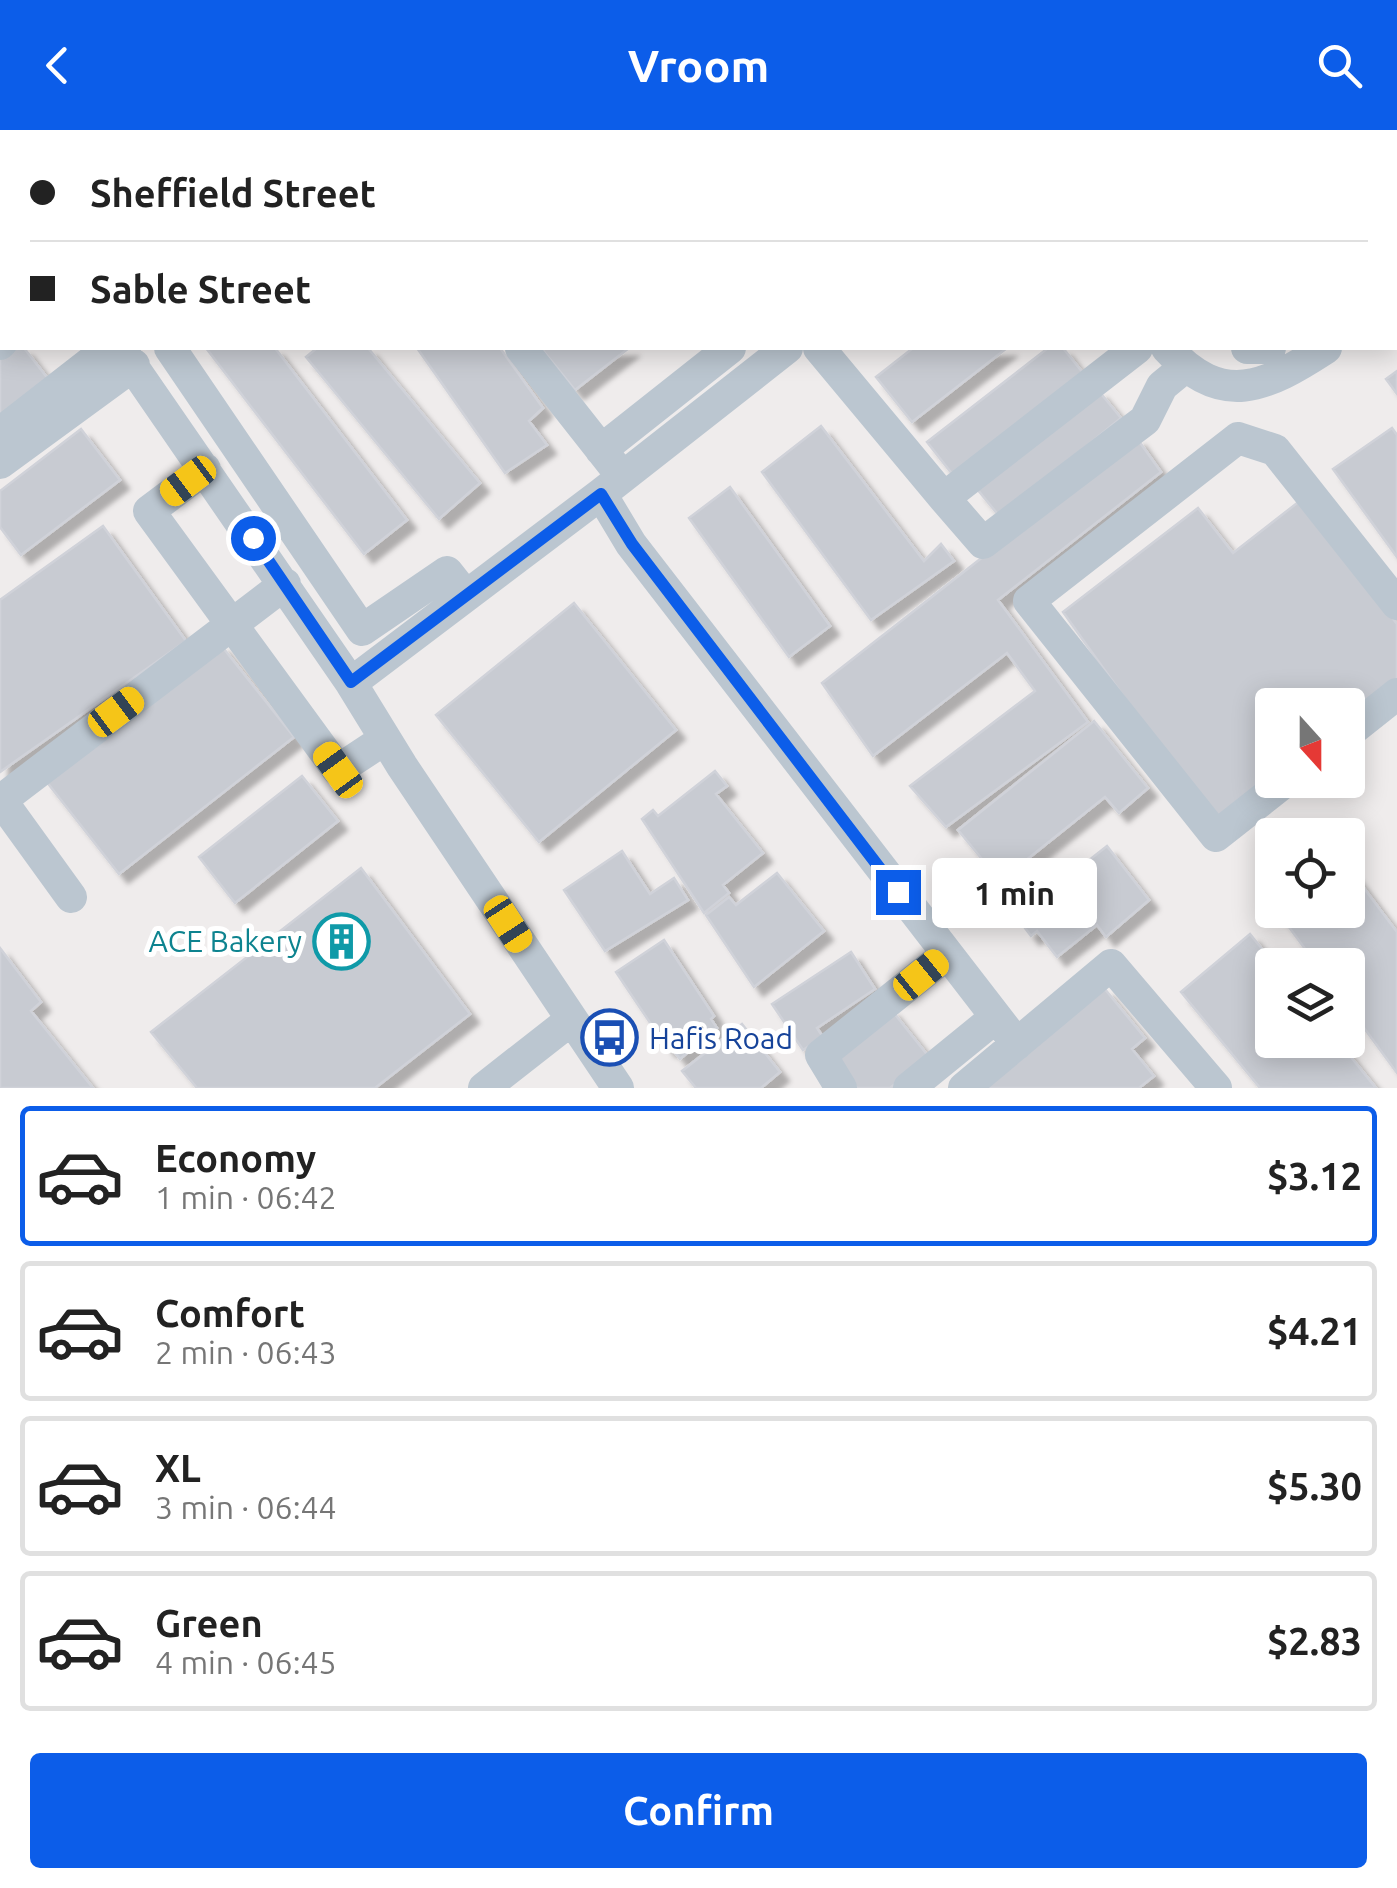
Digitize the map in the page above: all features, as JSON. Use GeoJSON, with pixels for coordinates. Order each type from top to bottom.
{"type":"FeatureCollection","features":[{"type":"Feature","properties":{"kind":"street"},"geometry":{"type":"LineString","coordinates":[[0,433],[126,359],[172,350],[362,630],[447,572],[466,596]]}},
{"type":"Feature","properties":{"kind":"street"},"geometry":{"type":"LineString","coordinates":[[524,350],[601,450],[632,544],[1017,1044]]}},
{"type":"Feature","properties":{"kind":"street"},"geometry":{"type":"LineString","coordinates":[[601,450],[727,350]]}},
{"type":"Feature","properties":{"kind":"street"},"geometry":{"type":"LineString","coordinates":[[351,682],[784,350]]}},
{"type":"Feature","properties":{"kind":"street"},"geometry":{"type":"LineString","coordinates":[[821,350],[983,543],[1144,420],[1176,358],[1211,383],[1233,387],[1276,356],[1314,350]]}},
{"type":"Feature","properties":{"kind":"street"},"geometry":{"type":"LineString","coordinates":[[944,498],[1115,354]]}},
{"type":"Feature","properties":{"kind":"street"},"geometry":{"type":"LineString","coordinates":[[0,463],[126,359]]}},
{"type":"Feature","properties":{"kind":"street"},"geometry":{"type":"LineString","coordinates":[[126,359],[285,584],[618,1088]]}},
{"type":"Feature","properties":{"kind":"street"},"geometry":{"type":"LineString","coordinates":[[1233,387],[1238,438]]}},
{"type":"Feature","properties":{"kind":"street"},"geometry":{"type":"LineString","coordinates":[[1238,438],[1276,450],[1397,604]]}},
{"type":"Feature","properties":{"kind":"street"},"geometry":{"type":"LineString","coordinates":[[1238,438],[1029,600],[1216,836],[1264,798]]}},
{"type":"Feature","properties":{"kind":"street"},"geometry":{"type":"LineString","coordinates":[[206,468],[149,512],[338,770],[385,739]]}},
{"type":"Feature","properties":{"kind":"street"},"geometry":{"type":"LineString","coordinates":[[71,898],[1,801],[285,584]]}},
{"type":"Feature","properties":{"kind":"street"},"geometry":{"type":"LineString","coordinates":[[1365,719],[1397,694]]}},
{"type":"Feature","properties":{"kind":"street"},"geometry":{"type":"LineString","coordinates":[[841,1088],[821,1056],[954,965]]}},
{"type":"Feature","properties":{"kind":"street"},"geometry":{"type":"LineString","coordinates":[[964,1088],[1111,965],[1216,1088]]}},
{"type":"Feature","properties":{"kind":"street"},"geometry":{"type":"LineString","coordinates":[[908,1088],[996,1018]]}},
{"type":"Feature","properties":{"kind":"street"},"geometry":{"type":"LineString","coordinates":[[484,1088],[571,1020]]}},
{"type":"Feature","properties":{"kind":"building"},"geometry":{"type":"Polygon","coordinates":[[[26,350],[49,380],[0,418],[0,353],[26,350]]]}},
{"type":"Feature","properties":{"kind":"building"},"geometry":{"type":"Polygon","coordinates":[[[208,350],[277,350],[407,520],[364,554],[208,350]]]}},
{"type":"Feature","properties":{"kind":"building"},"geometry":{"type":"Polygon","coordinates":[[[315,350],[370,350],[480,483],[439,519],[306,357],[315,350]]]}},
{"type":"Feature","properties":{"kind":"building"},"geometry":{"type":"Polygon","coordinates":[[[418,350],[501,350],[543,408],[529,421],[547,445],[505,473],[418,350]]]}},
{"type":"Feature","properties":{"kind":"building"},"geometry":{"type":"Polygon","coordinates":[[[543,350],[626,350],[575,390],[543,350]]]}},
{"type":"Feature","properties":{"kind":"building"},"geometry":{"type":"Polygon","coordinates":[[[910,350],[1004,350],[912,422],[876,377],[910,350]]]}},
{"type":"Feature","properties":{"kind":"building"},"geometry":{"type":"Polygon","coordinates":[[[1045,350],[1065,350],[1083,373],[953,475],[927,442],[1045,350]]]}},
{"type":"Feature","properties":{"kind":"building"},"geometry":{"type":"Polygon","coordinates":[[[1397,371],[1397,394],[1386,379],[1397,371]]]}},
{"type":"Feature","properties":{"kind":"building"},"geometry":{"type":"Polygon","coordinates":[[[1098,390],[1121,418],[1000,517],[977,489],[1098,390]]]}},
{"type":"Feature","properties":{"kind":"building"},"geometry":{"type":"Polygon","coordinates":[[[821,426],[924,561],[941,544],[954,561],[871,620],[762,472],[821,426]]]}},
{"type":"Feature","properties":{"kind":"building"},"geometry":{"type":"Polygon","coordinates":[[[1392,428],[1397,435],[1397,557],[1333,469],[1392,428]]]}},
{"type":"Feature","properties":{"kind":"building"},"geometry":{"type":"Polygon","coordinates":[[[81,429],[120,480],[21,555],[0,527],[0,491],[81,429]]]}},
{"type":"Feature","properties":{"kind":"building"},"geometry":{"type":"Polygon","coordinates":[[[1136,437],[1161,472],[998,600],[1088,722],[946,827],[910,786],[1035,691],[1007,653],[873,756],[822,683],[1136,437]]]}},
{"type":"Feature","properties":{"kind":"building"},"geometry":{"type":"Polygon","coordinates":[[[730,487],[830,626],[789,657],[689,518],[730,487]]]}},
{"type":"Feature","properties":{"kind":"building"},"geometry":{"type":"Polygon","coordinates":[[[1301,500],[1397,624],[1397,679],[1365,704],[1365,688],[1255,688],[1255,788],[1213,821],[1063,612],[1198,508],[1233,553],[1301,500]]]}},
{"type":"Feature","properties":{"kind":"building"},"geometry":{"type":"Polygon","coordinates":[[[103,526],[186,641],[0,772],[0,600],[103,526]]]}},
{"type":"Feature","properties":{"kind":"building"},"geometry":{"type":"Polygon","coordinates":[[[574,603],[676,730],[539,842],[436,715],[574,603]]]}},
{"type":"Feature","properties":{"kind":"building"},"geometry":{"type":"Polygon","coordinates":[[[220,644],[294,737],[119,874],[46,781],[220,644]]]}},
{"type":"Feature","properties":{"kind":"building"},"geometry":{"type":"Polygon","coordinates":[[[1094,721],[1148,788],[1119,813],[1105,797],[1000,881],[958,830],[1094,721]]]}},
{"type":"Feature","properties":{"kind":"building"},"geometry":{"type":"Polygon","coordinates":[[[715,771],[727,786],[716,794],[763,853],[723,885],[729,893],[704,913],[642,819],[653,810],[658,816],[715,771]]]}},
{"type":"Feature","properties":{"kind":"building"},"geometry":{"type":"Polygon","coordinates":[[[302,776],[338,821],[235,903],[199,857],[302,776]]]}},
{"type":"Feature","properties":{"kind":"building"},"geometry":{"type":"Polygon","coordinates":[[[1107,846],[1149,900],[1106,937],[1097,925],[1057,957],[1037,931],[1031,936],[1025,928],[1031,924],[1022,913],[1107,846]]]}},
{"type":"Feature","properties":{"kind":"building"},"geometry":{"type":"Polygon","coordinates":[[[622,851],[650,894],[674,878],[688,900],[605,951],[564,890],[622,851]]]}},
{"type":"Feature","properties":{"kind":"building","name":"ACE Bakery"},"geometry":{"type":"Polygon","coordinates":[[[361,868],[470,1014],[375,1088],[197,1088],[151,1032],[361,868]]]}},
{"type":"Feature","properties":{"kind":"building"},"geometry":{"type":"Polygon","coordinates":[[[777,873],[824,931],[754,987],[706,915],[729,897],[736,905],[777,873]]]}},
{"type":"Feature","properties":{"kind":"building"},"geometry":{"type":"Polygon","coordinates":[[[1365,890],[1397,932],[1397,1073],[1365,1029],[1365,948],[1304,948],[1290,928],[1365,928],[1365,890]]]}},
{"type":"Feature","properties":{"kind":"building"},"geometry":{"type":"Polygon","coordinates":[[[1250,934],[1261,948],[1255,948],[1255,1058],[1352,1058],[1376,1088],[1260,1088],[1181,992],[1250,934]]]}},
{"type":"Feature","properties":{"kind":"building"},"geometry":{"type":"Polygon","coordinates":[[[664,940],[714,1016],[711,1019],[717,1028],[680,1059],[670,1046],[667,1048],[616,972],[664,940]]]}},
{"type":"Feature","properties":{"kind":"building"},"geometry":{"type":"Polygon","coordinates":[[[0,948],[41,1002],[31,1011],[93,1088],[0,1088],[0,948]]]}},
{"type":"Feature","properties":{"kind":"building"},"geometry":{"type":"Polygon","coordinates":[[[851,952],[875,989],[817,1028],[823,1037],[803,1050],[772,1004],[851,952]]]}},
{"type":"Feature","properties":{"kind":"building"},"geometry":{"type":"Polygon","coordinates":[[[1104,988],[1145,1038],[1132,1049],[1154,1076],[1139,1088],[981,1088],[1104,988]]]}},
{"type":"Feature","properties":{"kind":"building"},"geometry":{"type":"Polygon","coordinates":[[[890,1008],[929,1057],[890,1088],[857,1088],[831,1055],[890,1008]]]}},
{"type":"Feature","properties":{"kind":"building"},"geometry":{"type":"Polygon","coordinates":[[[742,1024],[780,1072],[761,1088],[696,1088],[682,1071],[742,1024]]]}},
{"type":"Feature","properties":{"kind":"place","name":"ACE Bakery"},"geometry":{"type":"Point","coordinates":[341,941]}},
{"type":"Feature","properties":{"kind":"place","name":"Hafis Road"},"geometry":{"type":"Point","coordinates":[610,1038]}},
{"type":"Feature","properties":{"kind":"route"},"geometry":{"type":"LineString","coordinates":[[253,538],[351,682],[601,494],[632,544],[898,892]]}}]}
